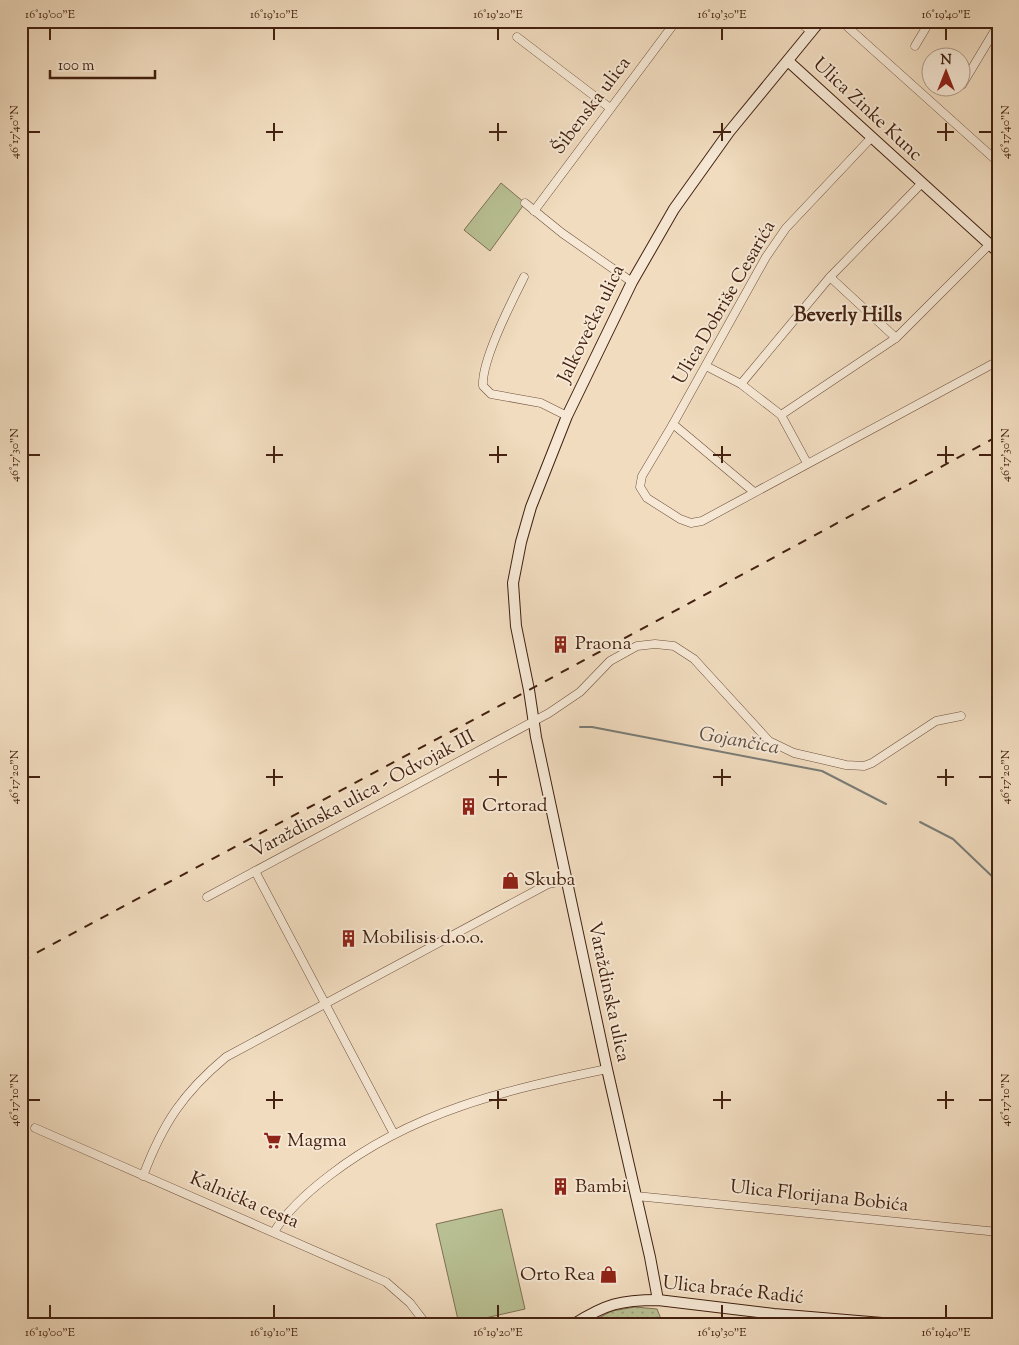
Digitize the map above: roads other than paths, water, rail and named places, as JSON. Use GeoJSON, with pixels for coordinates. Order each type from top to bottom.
{"type":"FeatureCollection","features":[{"type":"Feature","properties":{"kind":"main road","name":"Jalkovečka ulica"},"geometry":{"type":"LineString","coordinates":[[529,690],[516,626],[513,583],[521,542],[531,508],[567,416],[632,282],[662,227],[729,132],[819,22]]}},
{"type":"Feature","properties":{"kind":"main road","name":"Ulica Zinke Kunc"},"geometry":{"type":"LineString","coordinates":[[788,61],[921,184],[998,252]]}},
{"type":"Feature","properties":{"kind":"main road","name":"Varaždinska ulica"},"geometry":{"type":"LineString","coordinates":[[529,690],[566,880],[658,1300]]}},
{"type":"Feature","properties":{"kind":"main road","name":"Ulica braće Radić"},"geometry":{"type":"LineString","coordinates":[[574,1324],[618,1302],[658,1300],[774,1314],[894,1324]]}},
{"type":"Feature","properties":{"kind":"street","name":"Šibenska ulica"},"geometry":{"type":"LineString","coordinates":[[534,211],[676,21]]}},
{"type":"Feature","properties":{"kind":"street"},"geometry":{"type":"LineString","coordinates":[[798,21],[812,32]]}},
{"type":"Feature","properties":{"kind":"street"},"geometry":{"type":"LineString","coordinates":[[841,21],[998,162]]}},
{"type":"Feature","properties":{"kind":"street"},"geometry":{"type":"LineString","coordinates":[[915,46],[930,21]]}},
{"type":"Feature","properties":{"kind":"street"},"geometry":{"type":"LineString","coordinates":[[972,68],[998,25]]}},
{"type":"Feature","properties":{"kind":"street"},"geometry":{"type":"LineString","coordinates":[[517,37],[610,108]]}},
{"type":"Feature","properties":{"kind":"street","name":"Ulica Dobriše Cesarića"},"geometry":{"type":"LineString","coordinates":[[872,137],[786,228],[766,257],[642,476],[640,488],[647,498],[680,519],[691,523],[702,521],[998,361]]}},
{"type":"Feature","properties":{"kind":"street","name":"Ulica Zinke Kunc"},"geometry":{"type":"LineString","coordinates":[[741,384],[830,276],[921,184]]}},
{"type":"Feature","properties":{"kind":"street"},"geometry":{"type":"LineString","coordinates":[[525,203],[572,240],[632,282]]}},
{"type":"Feature","properties":{"kind":"street"},"geometry":{"type":"LineString","coordinates":[[782,415],[896,338],[990,244]]}},
{"type":"Feature","properties":{"kind":"street"},"geometry":{"type":"LineString","coordinates":[[830,276],[896,338]]}},
{"type":"Feature","properties":{"kind":"street"},"geometry":{"type":"LineString","coordinates":[[524,277],[492,349],[485,370],[483,386],[491,394],[540,403],[567,416]]}},
{"type":"Feature","properties":{"kind":"street"},"geometry":{"type":"LineString","coordinates":[[706,366],[741,384],[782,415],[807,463]]}},
{"type":"Feature","properties":{"kind":"street"},"geometry":{"type":"LineString","coordinates":[[673,424],[754,492]]}},
{"type":"Feature","properties":{"kind":"street","name":"Varaždinska ulica - Odvojak III"},"geometry":{"type":"LineString","coordinates":[[207,897],[549,713],[580,692],[610,661],[637,646],[655,644],[674,646],[694,659],[769,741],[804,756],[846,765],[864,766],[872,763],[936,721],[961,716]]}},
{"type":"Feature","properties":{"kind":"street"},"geometry":{"type":"LineString","coordinates":[[255,871],[394,1134]]}},
{"type":"Feature","properties":{"kind":"street"},"geometry":{"type":"LineString","coordinates":[[143,1176],[152,1152],[173,1112],[201,1079],[226,1057],[548,884],[566,880]]}},
{"type":"Feature","properties":{"kind":"street"},"geometry":{"type":"LineString","coordinates":[[274,1232],[286,1215],[314,1188],[346,1163],[394,1134],[432,1116],[469,1103],[539,1083],[607,1068]]}},
{"type":"Feature","properties":{"kind":"street","name":"Kalnička cesta"},"geometry":{"type":"LineString","coordinates":[[35,1128],[386,1282],[410,1303],[426,1324]]}},
{"type":"Feature","properties":{"kind":"street","name":"Ulica Florijana Bobića"},"geometry":{"type":"LineString","coordinates":[[636,1196],[998,1232]]}},
{"type":"Feature","properties":{"kind":"waterway","name":"Gojančica"},"geometry":{"type":"LineString","coordinates":[[580,727],[592,727],[822,771],[886,804]]}},
{"type":"Feature","properties":{"kind":"waterway","name":"Gojančica"},"geometry":{"type":"LineString","coordinates":[[920,822],[953,839],[998,882]]}},
{"type":"Feature","properties":{"kind":"railway"},"geometry":{"type":"LineString","coordinates":[[21,961],[529,690],[998,436]]}},
{"type":"Feature","properties":{"kind":"place","name":"Praona"},"geometry":{"type":"Point","coordinates":[561,644]}},
{"type":"Feature","properties":{"kind":"place","name":"Crtorad"},"geometry":{"type":"Point","coordinates":[468,806]}},
{"type":"Feature","properties":{"kind":"place","name":"Skuba"},"geometry":{"type":"Point","coordinates":[510,880]}},
{"type":"Feature","properties":{"kind":"place","name":"Mobilisis d.o.o."},"geometry":{"type":"Point","coordinates":[348,938]}},
{"type":"Feature","properties":{"kind":"place","name":"Magma"},"geometry":{"type":"Point","coordinates":[273,1141]}},
{"type":"Feature","properties":{"kind":"place","name":"Bambi"},"geometry":{"type":"Point","coordinates":[561,1187]}},
{"type":"Feature","properties":{"kind":"place","name":"Orto Rea"},"geometry":{"type":"Point","coordinates":[609,1275]}},
{"type":"Feature","properties":{"kind":"district","name":"Beverly Hills"},"geometry":{"type":"Point","coordinates":[848,316]}}]}
